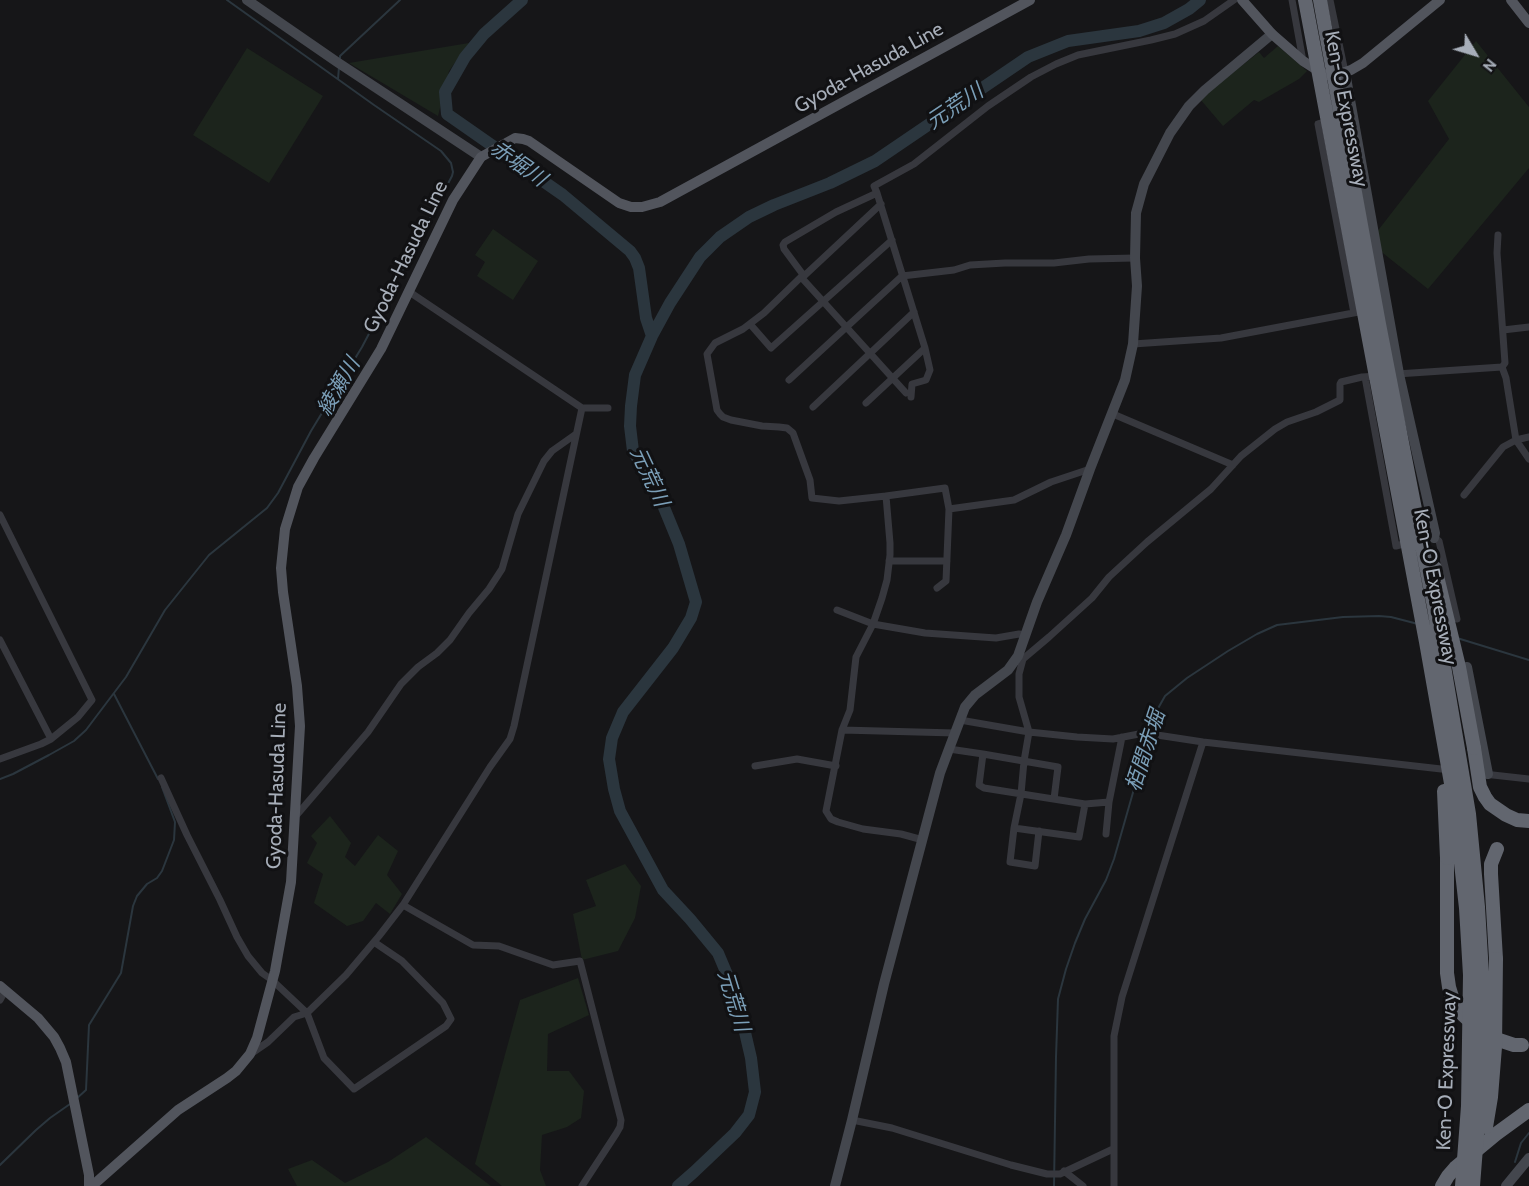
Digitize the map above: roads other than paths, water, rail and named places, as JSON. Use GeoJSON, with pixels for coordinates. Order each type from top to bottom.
{"type":"FeatureCollection","features":[{"type":"Feature","properties":{"kind":"highway","name":"Ken-O Expressway"},"geometry":{"type":"LineString","coordinates":[[1305,0],[1426,642],[1452,789],[1461,857],[1470,975],[1468,1106],[1461,1186]]}},
{"type":"Feature","properties":{"kind":"highway","name":"Ken-O Expressway"},"geometry":{"type":"LineString","coordinates":[[1320,0],[1379,324],[1434,607],[1469,814],[1482,974],[1480,1096],[1473,1186]]}},
{"type":"Feature","properties":{"kind":"highway"},"geometry":{"type":"LineString","coordinates":[[1410,476],[1449,623],[1469,716],[1480,787],[1490,804],[1517,820],[1529,821]]}},
{"type":"Feature","properties":{"kind":"highway"},"geometry":{"type":"LineString","coordinates":[[1426,642],[1441,758],[1446,819],[1449,987],[1460,1012],[1473,1024],[1499,1040],[1522,1045]]}},
{"type":"Feature","properties":{"kind":"highway"},"geometry":{"type":"LineString","coordinates":[[1477,1186],[1492,1087],[1496,959],[1491,864],[1497,849]]}},
{"type":"Feature","properties":{"kind":"highway"},"geometry":{"type":"LineString","coordinates":[[1442,1186],[1455,1168],[1529,1110]]}},
{"type":"Feature","properties":{"kind":"main road","name":"Gyoda-Hasuda Line"},"geometry":{"type":"LineString","coordinates":[[90,1186],[178,1110],[232,1075],[250,1054],[257,1038],[272,980],[291,882],[295,817],[300,726],[281,568],[285,529],[298,487],[381,349],[453,200],[483,156],[515,138],[529,141],[619,203],[631,207],[642,207],[660,202],[1030,0]]}},
{"type":"Feature","properties":{"kind":"main road"},"geometry":{"type":"LineString","coordinates":[[1242,0],[1272,34],[1303,61],[1325,75],[1336,75],[1363,63],[1440,0]]}},
{"type":"Feature","properties":{"kind":"main road"},"geometry":{"type":"LineString","coordinates":[[1511,0],[1529,23]]}},
{"type":"Feature","properties":{"kind":"main road"},"geometry":{"type":"LineString","coordinates":[[2,992],[38,1018],[60,1048],[66,1062],[90,1186]]}},
{"type":"Feature","properties":{"kind":"street"},"geometry":{"type":"LineString","coordinates":[[247,0],[336,62],[483,156]]}},
{"type":"Feature","properties":{"kind":"street"},"geometry":{"type":"LineString","coordinates":[[877,193],[836,212],[783,245],[802,277],[909,395],[912,384],[926,380],[930,370],[925,348],[877,193],[874,186],[914,164],[988,106],[1048,68],[1078,55],[1175,34],[1204,21],[1234,0]]}},
{"type":"Feature","properties":{"kind":"street"},"geometry":{"type":"LineString","coordinates":[[1292,0],[1303,61]]}},
{"type":"Feature","properties":{"kind":"street"},"geometry":{"type":"LineString","coordinates":[[1330,0],[1399,374],[1435,533],[1434,538]]}},
{"type":"Feature","properties":{"kind":"street"},"geometry":{"type":"LineString","coordinates":[[1039,831],[1035,866],[1010,862],[1029,732],[1019,697],[1021,658],[1037,602],[1066,535],[1125,380],[1134,344],[1137,286],[1136,213],[1140,197],[1170,133],[1189,106],[1272,34]]}},
{"type":"Feature","properties":{"kind":"street"},"geometry":{"type":"LineString","coordinates":[[1353,115],[1318,124],[1354,314]]}},
{"type":"Feature","properties":{"kind":"street"},"geometry":{"type":"LineString","coordinates":[[880,204],[764,313],[742,329],[715,343],[707,354],[717,410],[723,417],[731,420],[787,428],[793,433],[810,480],[811,497],[814,500],[839,501],[945,488],[949,509],[946,582],[937,588]]}},
{"type":"Feature","properties":{"kind":"street"},"geometry":{"type":"LineString","coordinates":[[1498,235],[1497,253],[1504,363],[1502,368],[1506,378],[1516,440],[1529,459]]}},
{"type":"Feature","properties":{"kind":"street"},"geometry":{"type":"LineString","coordinates":[[750,324],[771,348],[891,240]]}},
{"type":"Feature","properties":{"kind":"street"},"geometry":{"type":"LineString","coordinates":[[789,380],[902,276],[954,270],[970,265],[1135,258]]}},
{"type":"Feature","properties":{"kind":"street"},"geometry":{"type":"LineString","coordinates":[[408,291],[582,408],[608,408]]}},
{"type":"Feature","properties":{"kind":"street"},"geometry":{"type":"LineString","coordinates":[[1134,344],[1221,338],[1387,306]]}},
{"type":"Feature","properties":{"kind":"street"},"geometry":{"type":"LineString","coordinates":[[813,407],[914,312]]}},
{"type":"Feature","properties":{"kind":"street"},"geometry":{"type":"LineString","coordinates":[[1503,330],[1529,327]]}},
{"type":"Feature","properties":{"kind":"street"},"geometry":{"type":"LineString","coordinates":[[866,403],[925,348]]}},
{"type":"Feature","properties":{"kind":"street"},"geometry":{"type":"LineString","coordinates":[[835,1186],[884,984],[940,773],[965,707],[969,702],[1092,598],[1116,570],[1211,489],[1241,456],[1280,426],[1340,400],[1341,382],[1399,374],[1502,368]]}},
{"type":"Feature","properties":{"kind":"street"},"geometry":{"type":"LineString","coordinates":[[1365,377],[1396,546],[1434,538],[1439,541],[1457,619]]}},
{"type":"Feature","properties":{"kind":"street"},"geometry":{"type":"LineString","coordinates":[[250,1054],[268,1042],[294,1017],[307,1012],[346,975],[374,942],[403,905],[490,766],[510,739],[582,408]]}},
{"type":"Feature","properties":{"kind":"street"},"geometry":{"type":"LineString","coordinates":[[1113,414],[1233,465]]}},
{"type":"Feature","properties":{"kind":"street"},"geometry":{"type":"LineString","coordinates":[[295,817],[368,732],[400,684],[450,640],[489,589],[502,569],[518,514],[544,461],[552,451],[576,435]]}},
{"type":"Feature","properties":{"kind":"street"},"geometry":{"type":"LineString","coordinates":[[1464,495],[1503,447],[1516,440],[1529,437]]}},
{"type":"Feature","properties":{"kind":"street"},"geometry":{"type":"LineString","coordinates":[[949,509],[1014,500],[1051,482],[1090,469]]}},
{"type":"Feature","properties":{"kind":"street"},"geometry":{"type":"LineString","coordinates":[[886,496],[890,543],[887,580],[873,624],[856,657],[850,710],[842,730],[826,811],[831,819],[863,829],[901,834],[923,840]]}},
{"type":"Feature","properties":{"kind":"street"},"geometry":{"type":"LineString","coordinates":[[0,515],[92,700],[78,717],[51,739],[0,759]]}},
{"type":"Feature","properties":{"kind":"street"},"geometry":{"type":"LineString","coordinates":[[889,561],[947,561]]}},
{"type":"Feature","properties":{"kind":"street"},"geometry":{"type":"LineString","coordinates":[[837,610],[873,624],[925,633],[996,638],[1026,635]]}},
{"type":"Feature","properties":{"kind":"street"},"geometry":{"type":"LineString","coordinates":[[0,640],[51,739]]}},
{"type":"Feature","properties":{"kind":"street"},"geometry":{"type":"LineString","coordinates":[[1467,667],[1486,774],[1529,779]]}},
{"type":"Feature","properties":{"kind":"street"},"geometry":{"type":"LineString","coordinates":[[960,720],[1029,732],[1095,738],[1113,739],[1144,733],[1156,734],[1203,742],[1474,773]]}},
{"type":"Feature","properties":{"kind":"street"},"geometry":{"type":"LineString","coordinates":[[842,730],[955,734]]}},
{"type":"Feature","properties":{"kind":"street"},"geometry":{"type":"LineString","coordinates":[[1106,834],[1109,801],[1122,737]]}},
{"type":"Feature","properties":{"kind":"street"},"geometry":{"type":"LineString","coordinates":[[1114,1186],[1114,1036],[1122,997],[1203,742]]}},
{"type":"Feature","properties":{"kind":"street"},"geometry":{"type":"LineString","coordinates":[[949,749],[1058,767],[1054,799]]}},
{"type":"Feature","properties":{"kind":"street"},"geometry":{"type":"LineString","coordinates":[[983,754],[979,784],[984,788],[1085,804],[1109,801]]}},
{"type":"Feature","properties":{"kind":"street"},"geometry":{"type":"LineString","coordinates":[[755,766],[797,759],[836,766]]}},
{"type":"Feature","properties":{"kind":"street"},"geometry":{"type":"LineString","coordinates":[[161,778],[186,835],[248,957],[262,973],[307,1012],[324,1058],[354,1089],[446,1026],[450,1019],[443,1003],[402,961],[374,942]]}},
{"type":"Feature","properties":{"kind":"street"},"geometry":{"type":"LineString","coordinates":[[1014,828],[1079,837],[1085,804]]}},
{"type":"Feature","properties":{"kind":"street"},"geometry":{"type":"LineString","coordinates":[[403,905],[473,945],[499,946],[553,966],[580,961],[621,1120],[616,1134],[582,1186]]}},
{"type":"Feature","properties":{"kind":"street"},"geometry":{"type":"LineString","coordinates":[[852,1120],[892,1128],[1047,1174],[1062,1172],[1113,1149]]}},
{"type":"Feature","properties":{"kind":"street"},"geometry":{"type":"LineString","coordinates":[[1506,1186],[1529,1158]]}},
{"type":"Feature","properties":{"kind":"street"},"geometry":{"type":"LineString","coordinates":[[1062,1172],[1083,1186]]}},
{"type":"Feature","properties":{"kind":"waterway","name":"綾瀬川"},"geometry":{"type":"LineString","coordinates":[[0,779],[74,741],[86,730],[126,677],[165,610],[209,555],[267,508],[278,493],[311,431],[362,347],[452,176],[451,163],[441,151],[227,0]]}},
{"type":"Feature","properties":{"kind":"waterway"},"geometry":{"type":"LineString","coordinates":[[340,58],[400,0]]}},
{"type":"Feature","properties":{"kind":"waterway","name":"赤堀川"},"geometry":{"type":"LineString","coordinates":[[522,0],[484,34],[465,57],[445,92],[447,114],[563,195],[630,251],[639,268],[646,318],[652,336]]}},
{"type":"Feature","properties":{"kind":"waterway","name":"元荒川"},"geometry":{"type":"LineString","coordinates":[[678,1186],[735,1133],[749,1115],[755,1092],[751,1058],[737,998],[718,953],[663,890],[620,811],[609,759],[612,738],[623,712],[673,648],[691,618],[696,602],[679,544],[656,488],[633,451],[630,426],[635,375],[652,336],[700,257],[720,237],[749,217],[830,183],[875,161],[1028,57],[1068,41],[1139,31],[1164,23],[1200,0]]}},
{"type":"Feature","properties":{"kind":"waterway"},"geometry":{"type":"LineString","coordinates":[[338,79],[339,67]]}},
{"type":"Feature","properties":{"kind":"waterway","name":"栢間赤堀"},"geometry":{"type":"LineString","coordinates":[[1054,1186],[1058,999],[1075,943],[1114,859],[1156,712],[1165,696],[1187,678],[1228,651],[1277,625],[1343,617],[1379,616],[1418,624]]}},
{"type":"Feature","properties":{"kind":"waterway","name":"栢間赤堀"},"geometry":{"type":"LineString","coordinates":[[1457,638],[1529,660]]}},
{"type":"Feature","properties":{"kind":"waterway"},"geometry":{"type":"LineString","coordinates":[[114,694],[158,779]]}},
{"type":"Feature","properties":{"kind":"waterway"},"geometry":{"type":"LineString","coordinates":[[76,1099],[86,1090],[89,1025],[121,973],[133,906],[137,896],[162,871],[174,840],[175,822],[162,787]]}},
{"type":"Feature","properties":{"kind":"waterway"},"geometry":{"type":"LineString","coordinates":[[0,1165],[36,1130],[70,1104]]}},
{"type":"Feature","properties":{"kind":"waterway"},"geometry":{"type":"LineString","coordinates":[[1515,1162],[1521,1143],[1529,1133]]}}]}
